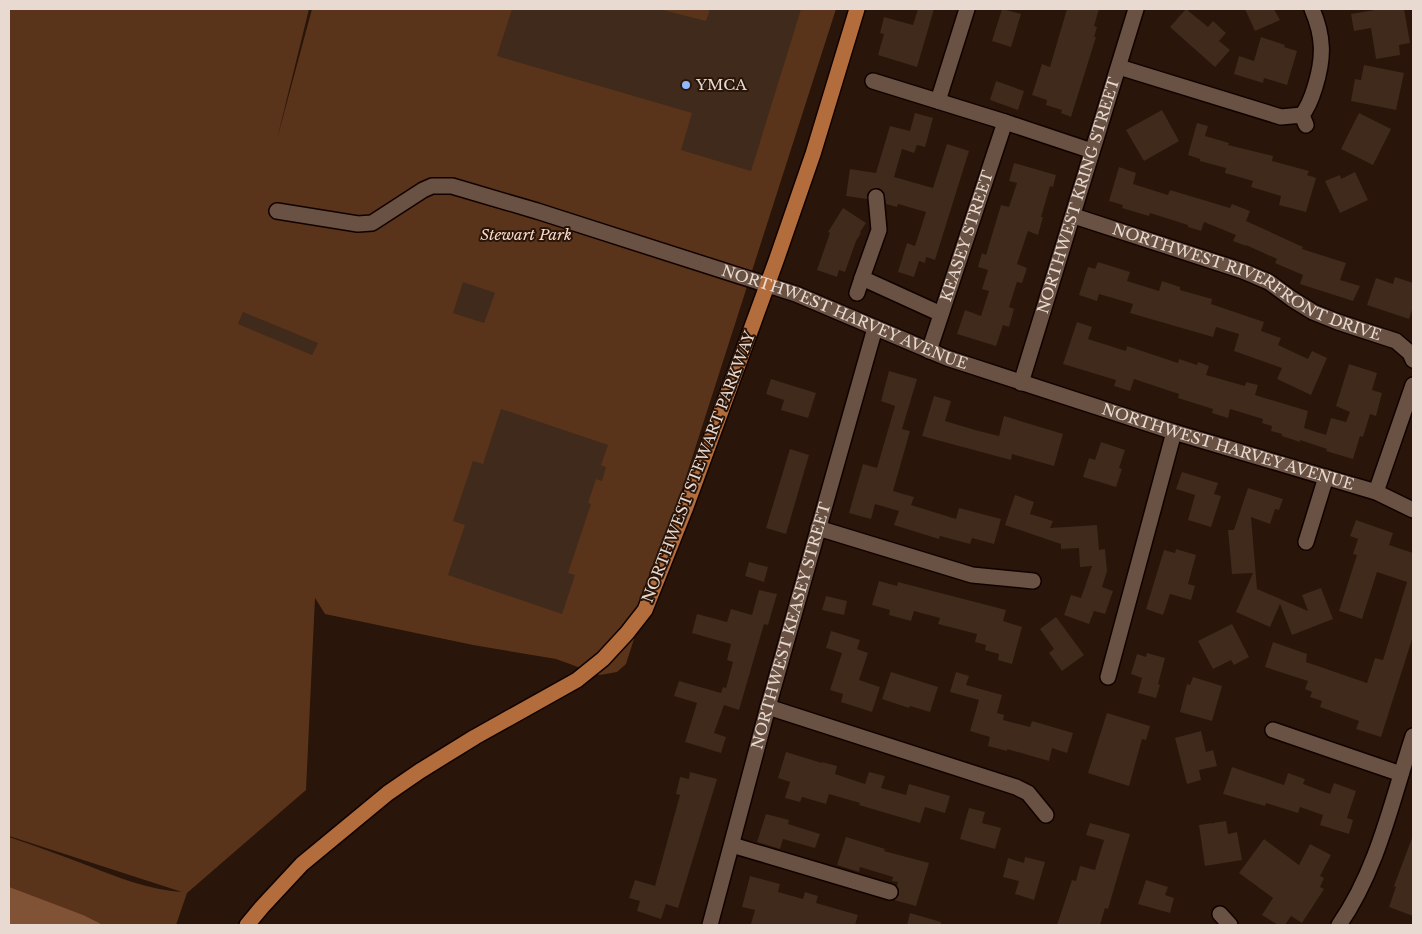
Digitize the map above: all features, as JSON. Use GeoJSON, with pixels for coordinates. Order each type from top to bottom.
{"type":"FeatureCollection","features":[{"type":"Feature","properties":{"kind":"main road","name":"NORTHWEST STEWART PARKWAY"},"geometry":{"type":"LineString","coordinates":[[248,925],[302,864],[388,793],[475,737],[577,680],[627,634],[645,610],[655,589],[767,286],[813,154],[857,9]]}},
{"type":"Feature","properties":{"kind":"street"},"geometry":{"type":"LineString","coordinates":[[938,101],[966,9]]}},
{"type":"Feature","properties":{"kind":"street","name":"NORTHWEST KRING STREET"},"geometry":{"type":"LineString","coordinates":[[1021,383],[1074,216],[1136,9]]}},
{"type":"Feature","properties":{"kind":"street"},"geometry":{"type":"LineString","coordinates":[[1119,67],[1281,117],[1304,120],[1319,74],[1322,56],[1321,39],[1312,9]]}},
{"type":"Feature","properties":{"kind":"street"},"geometry":{"type":"LineString","coordinates":[[873,80],[1092,152]]}},
{"type":"Feature","properties":{"kind":"street","name":"KEASEY STREET"},"geometry":{"type":"LineString","coordinates":[[929,351],[1005,122]]}},
{"type":"Feature","properties":{"kind":"street","name":"NORTHWEST HARVEY AVENUE"},"geometry":{"type":"LineString","coordinates":[[277,210],[358,224],[372,223],[423,190],[432,186],[452,186],[537,211],[796,294],[929,351],[1021,383],[1174,432],[1376,492],[1413,510]]}},
{"type":"Feature","properties":{"kind":"street"},"geometry":{"type":"LineString","coordinates":[[857,293],[880,230],[876,197]]}},
{"type":"Feature","properties":{"kind":"street","name":"NORTHWEST RIVERFRONT DRIVE"},"geometry":{"type":"LineString","coordinates":[[1074,216],[1243,271],[1269,282],[1313,312],[1396,341],[1410,353],[1413,360]]}},
{"type":"Feature","properties":{"kind":"street"},"geometry":{"type":"LineString","coordinates":[[862,278],[942,314]]}},
{"type":"Feature","properties":{"kind":"street","name":"NORTHWEST KEASEY STREET"},"geometry":{"type":"LineString","coordinates":[[710,925],[768,707],[875,328]]}},
{"type":"Feature","properties":{"kind":"street"},"geometry":{"type":"LineString","coordinates":[[1376,492],[1413,385]]}},
{"type":"Feature","properties":{"kind":"street"},"geometry":{"type":"LineString","coordinates":[[1108,677],[1174,432]]}},
{"type":"Feature","properties":{"kind":"street"},"geometry":{"type":"LineString","coordinates":[[1306,542],[1326,477]]}},
{"type":"Feature","properties":{"kind":"street"},"geometry":{"type":"LineString","coordinates":[[818,528],[972,575],[1033,581]]}},
{"type":"Feature","properties":{"kind":"street"},"geometry":{"type":"LineString","coordinates":[[768,707],[1016,787],[1028,793],[1046,815]]}},
{"type":"Feature","properties":{"kind":"street"},"geometry":{"type":"LineString","coordinates":[[1273,730],[1401,774]]}},
{"type":"Feature","properties":{"kind":"street"},"geometry":{"type":"LineString","coordinates":[[1338,925],[1360,890],[1375,857],[1413,736]]}},
{"type":"Feature","properties":{"kind":"street"},"geometry":{"type":"LineString","coordinates":[[732,845],[890,892]]}},
{"type":"Feature","properties":{"kind":"green space","name":"Stewart Park"},"geometry":{"type":"Polygon","coordinates":[[[9,9],[309,9],[277,139],[312,9],[836,9],[626,664],[617,672],[600,675],[556,659],[473,645],[325,614],[315,598],[306,790],[187,893],[176,925],[9,925],[9,837],[135,883],[158,889],[182,892],[9,836],[9,9]]]}},
{"type":"Feature","properties":{"kind":"shaded area"},"geometry":{"type":"Polygon","coordinates":[[[9,887],[83,915],[103,925],[9,925],[9,887]]]}},
{"type":"Feature","properties":{"kind":"building","name":"YMCA"},"geometry":{"type":"Polygon","coordinates":[[[512,9],[659,9],[706,21],[710,9],[801,9],[751,171],[681,150],[692,113],[497,56],[512,9]]]}},
{"type":"Feature","properties":{"kind":"building"},"geometry":{"type":"Polygon","coordinates":[[[918,9],[934,9],[917,67],[878,55],[884,34],[880,33],[884,17],[913,25],[918,9]]]}},
{"type":"Feature","properties":{"kind":"building"},"geometry":{"type":"Polygon","coordinates":[[[1002,9],[1021,14],[1011,47],[992,41],[1002,9]]]}},
{"type":"Feature","properties":{"kind":"building"},"geometry":{"type":"Polygon","coordinates":[[[1067,9],[1099,9],[1094,26],[1097,27],[1094,37],[1096,37],[1071,117],[1061,113],[1062,110],[1046,105],[1047,100],[1032,95],[1042,64],[1050,67],[1067,9]]]}},
{"type":"Feature","properties":{"kind":"building"},"geometry":{"type":"Polygon","coordinates":[[[1186,9],[1208,27],[1213,21],[1226,33],[1219,41],[1230,50],[1215,67],[1170,27],[1186,9]]]}},
{"type":"Feature","properties":{"kind":"building"},"geometry":{"type":"Polygon","coordinates":[[[1245,9],[1274,9],[1280,20],[1255,31],[1245,9]]]}},
{"type":"Feature","properties":{"kind":"building"},"geometry":{"type":"Polygon","coordinates":[[[1380,9],[1404,9],[1410,43],[1399,45],[1400,55],[1376,59],[1371,28],[1354,31],[1351,14],[1380,9]]]}},
{"type":"Feature","properties":{"kind":"building"},"geometry":{"type":"Polygon","coordinates":[[[1261,37],[1297,51],[1287,85],[1264,78],[1263,83],[1234,74],[1239,56],[1254,61],[1261,37]]]}},
{"type":"Feature","properties":{"kind":"building"},"geometry":{"type":"Polygon","coordinates":[[[1364,65],[1404,73],[1396,110],[1351,101],[1355,79],[1361,80],[1364,65]]]}},
{"type":"Feature","properties":{"kind":"building"},"geometry":{"type":"Polygon","coordinates":[[[996,81],[1024,91],[1018,110],[990,100],[996,81]]]}},
{"type":"Feature","properties":{"kind":"building"},"geometry":{"type":"Polygon","coordinates":[[[1162,110],[1179,141],[1144,161],[1126,130],[1162,110]]]}},
{"type":"Feature","properties":{"kind":"building"},"geometry":{"type":"Polygon","coordinates":[[[915,113],[933,118],[925,147],[917,145],[914,153],[902,149],[894,177],[933,188],[947,144],[969,151],[935,260],[926,257],[925,263],[919,261],[914,277],[898,272],[907,243],[915,246],[926,212],[898,204],[897,207],[886,204],[884,192],[879,188],[870,190],[867,194],[867,199],[846,196],[850,169],[876,173],[890,126],[910,131],[915,113]]]}},
{"type":"Feature","properties":{"kind":"building"},"geometry":{"type":"Polygon","coordinates":[[[1359,113],[1391,129],[1373,165],[1341,149],[1359,113]]]}},
{"type":"Feature","properties":{"kind":"building"},"geometry":{"type":"Polygon","coordinates":[[[1197,123],[1208,126],[1205,136],[1229,143],[1228,145],[1273,156],[1272,161],[1309,171],[1307,175],[1316,178],[1306,212],[1279,205],[1281,196],[1251,187],[1253,181],[1225,173],[1226,168],[1200,161],[1200,159],[1188,155],[1197,123]]]}},
{"type":"Feature","properties":{"kind":"building"},"geometry":{"type":"Polygon","coordinates":[[[1014,163],[1056,175],[1053,187],[1050,186],[1038,235],[1028,231],[1017,264],[1027,268],[1022,283],[1017,282],[1009,307],[1014,309],[1009,327],[1003,325],[996,346],[957,334],[965,310],[981,316],[989,291],[982,289],[988,270],[978,267],[982,253],[986,255],[1001,205],[1009,207],[1017,183],[1009,181],[1014,163]]]}},
{"type":"Feature","properties":{"kind":"building"},"geometry":{"type":"Polygon","coordinates":[[[1119,167],[1136,173],[1133,184],[1168,195],[1170,190],[1230,208],[1232,204],[1250,211],[1246,221],[1303,247],[1302,249],[1346,263],[1340,280],[1360,286],[1353,301],[1300,284],[1303,275],[1275,263],[1277,259],[1233,241],[1236,235],[1204,222],[1201,231],[1150,213],[1149,216],[1122,208],[1123,205],[1109,201],[1119,167]]]}},
{"type":"Feature","properties":{"kind":"building"},"geometry":{"type":"Polygon","coordinates":[[[1355,172],[1368,200],[1340,213],[1325,181],[1340,175],[1341,179],[1355,172]]]}},
{"type":"Feature","properties":{"kind":"building"},"geometry":{"type":"Polygon","coordinates":[[[843,208],[866,223],[856,241],[845,272],[839,270],[837,277],[817,270],[830,233],[828,232],[843,208]]]}},
{"type":"Feature","properties":{"kind":"building"},"geometry":{"type":"Polygon","coordinates":[[[1098,262],[1130,272],[1127,281],[1159,291],[1162,281],[1180,287],[1180,290],[1212,299],[1211,304],[1264,322],[1261,331],[1281,338],[1278,345],[1308,359],[1312,351],[1327,358],[1311,395],[1277,379],[1282,368],[1234,351],[1239,334],[1216,327],[1213,337],[1130,313],[1133,304],[1099,294],[1097,301],[1079,295],[1088,267],[1095,269],[1098,262]]]}},
{"type":"Feature","properties":{"kind":"building"},"geometry":{"type":"Polygon","coordinates":[[[1395,277],[1413,283],[1413,307],[1409,319],[1367,305],[1376,278],[1393,284],[1395,277]]]}},
{"type":"Feature","properties":{"kind":"building"},"geometry":{"type":"Polygon","coordinates":[[[463,282],[495,293],[484,323],[453,313],[463,282]]]}},
{"type":"Feature","properties":{"kind":"building"},"geometry":{"type":"Polygon","coordinates":[[[243,312],[318,343],[312,355],[238,324],[243,312]]]}},
{"type":"Feature","properties":{"kind":"building"},"geometry":{"type":"Polygon","coordinates":[[[1077,322],[1092,327],[1088,339],[1126,351],[1127,346],[1178,363],[1179,359],[1197,365],[1198,362],[1209,366],[1206,375],[1245,386],[1246,382],[1258,385],[1255,395],[1308,411],[1304,428],[1326,435],[1331,418],[1346,422],[1350,412],[1336,406],[1349,364],[1377,373],[1372,390],[1382,393],[1376,416],[1370,414],[1363,437],[1360,436],[1353,459],[1326,451],[1327,449],[1300,440],[1300,442],[1282,436],[1282,434],[1271,431],[1272,426],[1262,423],[1263,419],[1230,409],[1228,418],[1212,413],[1213,409],[1178,398],[1179,394],[1134,379],[1130,391],[1114,386],[1116,380],[1063,364],[1077,322]]]}},
{"type":"Feature","properties":{"kind":"building"},"geometry":{"type":"Polygon","coordinates":[[[889,371],[917,379],[902,429],[910,431],[893,491],[914,497],[911,505],[956,519],[959,508],[1001,519],[994,544],[972,538],[970,544],[940,536],[939,539],[894,525],[899,511],[875,504],[871,519],[849,513],[863,464],[877,468],[895,406],[881,401],[889,371]]]}},
{"type":"Feature","properties":{"kind":"building"},"geometry":{"type":"Polygon","coordinates":[[[771,379],[816,393],[808,418],[781,410],[784,400],[766,394],[771,379]]]}},
{"type":"Feature","properties":{"kind":"building"},"geometry":{"type":"Polygon","coordinates":[[[934,396],[951,401],[945,421],[975,430],[999,436],[1004,416],[1063,434],[1054,466],[1012,454],[1011,460],[922,436],[934,396]]]}},
{"type":"Feature","properties":{"kind":"building"},"geometry":{"type":"Polygon","coordinates":[[[501,409],[608,445],[601,465],[606,467],[602,481],[596,479],[588,503],[591,504],[568,573],[575,575],[562,614],[448,575],[465,525],[453,521],[473,461],[483,464],[501,409]]]}},
{"type":"Feature","properties":{"kind":"building"},"geometry":{"type":"Polygon","coordinates":[[[1101,442],[1125,450],[1119,468],[1122,469],[1116,487],[1083,477],[1089,458],[1095,460],[1101,442]]]}},
{"type":"Feature","properties":{"kind":"building"},"geometry":{"type":"Polygon","coordinates":[[[790,449],[809,455],[786,534],[766,528],[790,449]]]}},
{"type":"Feature","properties":{"kind":"building"},"geometry":{"type":"Polygon","coordinates":[[[1182,472],[1218,483],[1214,494],[1221,496],[1211,527],[1188,520],[1195,495],[1176,489],[1182,472]]]}},
{"type":"Feature","properties":{"kind":"building"},"geometry":{"type":"Polygon","coordinates":[[[1248,488],[1283,499],[1279,510],[1275,509],[1270,524],[1251,517],[1257,589],[1308,611],[1302,595],[1321,588],[1333,619],[1292,635],[1280,604],[1270,627],[1236,612],[1253,573],[1232,574],[1228,530],[1234,530],[1248,488]]]}},
{"type":"Feature","properties":{"kind":"building"},"geometry":{"type":"Polygon","coordinates":[[[1015,495],[1034,502],[1030,514],[1053,521],[1050,528],[1097,525],[1099,550],[1105,549],[1107,571],[1102,587],[1113,591],[1105,614],[1094,611],[1089,624],[1064,615],[1071,595],[1081,598],[1092,566],[1080,567],[1079,548],[1061,549],[1061,544],[1005,525],[1015,495]]]}},
{"type":"Feature","properties":{"kind":"building"},"geometry":{"type":"Polygon","coordinates":[[[1356,520],[1393,533],[1389,545],[1413,553],[1413,636],[1381,737],[1356,729],[1359,721],[1320,707],[1322,701],[1310,697],[1312,692],[1305,689],[1308,681],[1265,667],[1273,642],[1307,654],[1306,662],[1367,683],[1375,658],[1383,660],[1407,582],[1377,572],[1362,619],[1339,611],[1357,555],[1353,554],[1358,539],[1350,536],[1356,520]]]}},
{"type":"Feature","properties":{"kind":"building"},"geometry":{"type":"Polygon","coordinates":[[[1176,549],[1196,555],[1188,584],[1195,586],[1191,600],[1170,594],[1163,615],[1146,609],[1164,550],[1175,553],[1176,549]]]}},
{"type":"Feature","properties":{"kind":"building"},"geometry":{"type":"Polygon","coordinates":[[[749,562],[768,567],[764,582],[745,576],[749,562]]]}},
{"type":"Feature","properties":{"kind":"building"},"geometry":{"type":"Polygon","coordinates":[[[879,581],[897,586],[898,582],[1006,610],[1003,621],[1022,627],[1012,664],[998,660],[999,654],[985,650],[986,645],[975,642],[977,634],[938,624],[940,618],[914,611],[911,621],[889,615],[890,610],[872,605],[879,581]]]}},
{"type":"Feature","properties":{"kind":"building"},"geometry":{"type":"Polygon","coordinates":[[[759,590],[777,594],[768,625],[764,624],[739,710],[724,705],[714,733],[726,737],[721,753],[685,742],[697,703],[674,696],[679,681],[721,693],[723,687],[726,688],[733,662],[727,660],[731,644],[692,633],[697,614],[727,622],[731,609],[752,615],[759,590]]]}},
{"type":"Feature","properties":{"kind":"building"},"geometry":{"type":"Polygon","coordinates":[[[826,596],[847,601],[844,615],[822,610],[826,596]]]}},
{"type":"Feature","properties":{"kind":"building"},"geometry":{"type":"Polygon","coordinates":[[[1056,617],[1084,655],[1062,671],[1049,653],[1054,649],[1040,629],[1056,617]]]}},
{"type":"Feature","properties":{"kind":"building"},"geometry":{"type":"Polygon","coordinates":[[[1232,624],[1249,657],[1234,665],[1231,660],[1213,669],[1198,641],[1232,624]]]}},
{"type":"Feature","properties":{"kind":"building"},"geometry":{"type":"Polygon","coordinates":[[[831,631],[860,640],[857,649],[868,653],[859,680],[880,687],[872,712],[841,702],[843,694],[830,690],[842,653],[826,648],[831,631]]]}},
{"type":"Feature","properties":{"kind":"building"},"geometry":{"type":"Polygon","coordinates":[[[1147,653],[1165,658],[1156,698],[1138,693],[1142,678],[1131,674],[1137,654],[1146,657],[1147,653]]]}},
{"type":"Feature","properties":{"kind":"building"},"geometry":{"type":"Polygon","coordinates":[[[891,672],[938,687],[930,712],[910,706],[909,708],[882,699],[891,672]]]}},
{"type":"Feature","properties":{"kind":"building"},"geometry":{"type":"Polygon","coordinates":[[[956,672],[969,676],[966,685],[1002,695],[997,713],[1004,715],[1003,720],[1030,727],[1032,721],[1073,733],[1067,753],[1052,748],[1049,761],[1007,749],[1007,751],[988,746],[990,737],[970,731],[979,700],[950,692],[956,672]]]}},
{"type":"Feature","properties":{"kind":"building"},"geometry":{"type":"Polygon","coordinates":[[[1193,677],[1222,686],[1212,721],[1180,712],[1187,684],[1190,685],[1193,677]]]}},
{"type":"Feature","properties":{"kind":"building"},"geometry":{"type":"Polygon","coordinates":[[[1107,713],[1150,726],[1146,740],[1142,739],[1129,786],[1088,773],[1107,713]]]}},
{"type":"Feature","properties":{"kind":"building"},"geometry":{"type":"Polygon","coordinates":[[[1201,731],[1206,752],[1213,750],[1217,766],[1199,770],[1201,780],[1187,784],[1175,738],[1201,731]]]}},
{"type":"Feature","properties":{"kind":"building"},"geometry":{"type":"Polygon","coordinates":[[[786,752],[837,766],[835,774],[865,784],[869,772],[885,776],[881,788],[906,795],[909,784],[950,796],[945,813],[925,807],[920,823],[829,794],[826,804],[802,797],[800,802],[785,798],[790,782],[778,778],[786,752]]]}},
{"type":"Feature","properties":{"kind":"building"},"geometry":{"type":"Polygon","coordinates":[[[1232,767],[1284,785],[1288,773],[1305,779],[1303,784],[1330,794],[1334,783],[1356,791],[1347,818],[1353,820],[1349,834],[1320,825],[1323,815],[1300,807],[1298,813],[1266,803],[1265,806],[1223,794],[1232,767]]]}},
{"type":"Feature","properties":{"kind":"building"},"geometry":{"type":"Polygon","coordinates":[[[690,772],[717,779],[678,908],[666,904],[661,919],[637,911],[640,901],[629,898],[635,880],[655,886],[680,795],[676,794],[680,777],[689,779],[690,772]]]}},
{"type":"Feature","properties":{"kind":"building"},"geometry":{"type":"Polygon","coordinates":[[[969,808],[985,812],[982,823],[1001,828],[995,849],[960,839],[969,808]]]}},
{"type":"Feature","properties":{"kind":"building"},"geometry":{"type":"Polygon","coordinates":[[[766,814],[789,820],[788,824],[820,834],[815,848],[783,839],[780,849],[757,842],[766,814]]]}},
{"type":"Feature","properties":{"kind":"building"},"geometry":{"type":"Polygon","coordinates":[[[1226,821],[1228,834],[1237,832],[1242,860],[1205,866],[1199,825],[1212,823],[1213,825],[1213,823],[1226,821]]]}},
{"type":"Feature","properties":{"kind":"building"},"geometry":{"type":"Polygon","coordinates":[[[1090,823],[1130,834],[1108,909],[1105,908],[1100,925],[1057,925],[1072,880],[1076,881],[1080,866],[1095,870],[1104,840],[1086,835],[1090,823]]]}},
{"type":"Feature","properties":{"kind":"building"},"geometry":{"type":"Polygon","coordinates":[[[846,837],[885,849],[884,851],[929,863],[916,906],[894,900],[899,895],[899,890],[898,882],[892,881],[893,877],[860,867],[859,872],[837,865],[846,837]]]}},
{"type":"Feature","properties":{"kind":"building"},"geometry":{"type":"Polygon","coordinates":[[[1412,838],[1413,916],[1389,907],[1396,887],[1394,886],[1412,838]]]}},
{"type":"Feature","properties":{"kind":"building"},"geometry":{"type":"Polygon","coordinates":[[[1264,839],[1299,865],[1310,844],[1331,855],[1320,876],[1324,878],[1320,887],[1324,889],[1302,923],[1291,916],[1285,925],[1278,925],[1262,915],[1273,898],[1239,873],[1264,839]]]}},
{"type":"Feature","properties":{"kind":"building"},"geometry":{"type":"Polygon","coordinates":[[[1025,857],[1045,862],[1034,900],[1015,894],[1019,881],[1003,877],[1008,858],[1024,863],[1025,857]]]}},
{"type":"Feature","properties":{"kind":"building"},"geometry":{"type":"Polygon","coordinates":[[[750,876],[780,884],[778,892],[803,899],[805,892],[818,896],[816,903],[858,915],[855,925],[751,924],[755,910],[742,907],[750,876]]]}},
{"type":"Feature","properties":{"kind":"building"},"geometry":{"type":"Polygon","coordinates":[[[1146,880],[1168,887],[1165,895],[1174,898],[1170,913],[1138,904],[1146,880]]]}},
{"type":"Feature","properties":{"kind":"building"},"geometry":{"type":"Polygon","coordinates":[[[910,913],[941,922],[941,925],[907,925],[910,913]]]}},
{"type":"Feature","properties":{"kind":"place","name":"YMCA"},"geometry":{"type":"Point","coordinates":[686,85]}}]}
